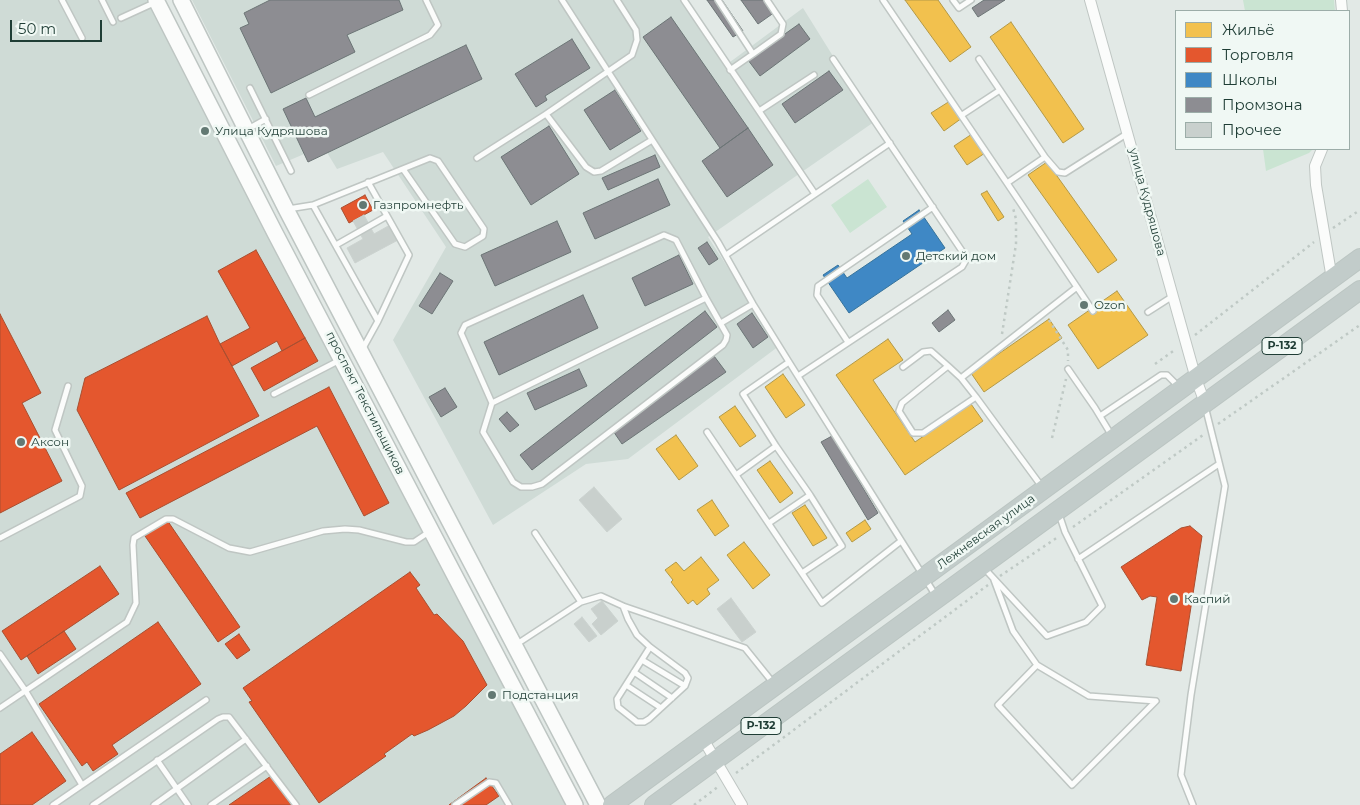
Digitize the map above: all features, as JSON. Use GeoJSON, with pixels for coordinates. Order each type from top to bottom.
{"type":"FeatureCollection","features":[{"type":"Feature","properties":{"kind":"highway","name":"Лежневская улица"},"geometry":{"type":"LineString","coordinates":[[612,805],[1360,258]]}},
{"type":"Feature","properties":{"kind":"highway","name":"Лежневская улица"},"geometry":{"type":"LineString","coordinates":[[654,805],[1360,290]]}},
{"type":"Feature","properties":{"kind":"main road","name":"проспект Текстильщиков"},"geometry":{"type":"LineString","coordinates":[[181,0],[286,210],[598,805]]}},
{"type":"Feature","properties":{"kind":"main road","name":"проспект Текстильщиков"},"geometry":{"type":"LineString","coordinates":[[156,1],[275,233],[575,805]]}},
{"type":"Feature","properties":{"kind":"street","name":"улица Кудряшова"},"geometry":{"type":"LineString","coordinates":[[1090,0],[1196,379],[1205,403]]}},
{"type":"Feature","properties":{"kind":"street"},"geometry":{"type":"LineString","coordinates":[[1322,150],[1315,166],[1332,279]]}},
{"type":"Feature","properties":{"kind":"street"},"geometry":{"type":"LineString","coordinates":[[703,739],[742,805]]}},
{"type":"Feature","properties":{"kind":"lane"},"geometry":{"type":"LineString","coordinates":[[62,0],[82,38]]}},
{"type":"Feature","properties":{"kind":"lane"},"geometry":{"type":"LineString","coordinates":[[102,0],[113,22]]}},
{"type":"Feature","properties":{"kind":"lane"},"geometry":{"type":"LineString","coordinates":[[310,95],[430,35],[438,26],[426,0]]}},
{"type":"Feature","properties":{"kind":"lane"},"geometry":{"type":"LineString","coordinates":[[562,0],[726,256],[788,362],[938,598]]}},
{"type":"Feature","properties":{"kind":"lane"},"geometry":{"type":"LineString","coordinates":[[477,158],[546,114],[632,55],[637,40],[634,25],[617,0]]}},
{"type":"Feature","properties":{"kind":"lane"},"geometry":{"type":"LineString","coordinates":[[684,0],[815,194]]}},
{"type":"Feature","properties":{"kind":"lane"},"geometry":{"type":"LineString","coordinates":[[718,0],[753,54]]}},
{"type":"Feature","properties":{"kind":"lane"},"geometry":{"type":"LineString","coordinates":[[730,70],[781,34],[783,24],[767,0]]}},
{"type":"Feature","properties":{"kind":"lane"},"geometry":{"type":"LineString","coordinates":[[882,0],[962,115],[1093,311]]}},
{"type":"Feature","properties":{"kind":"lane"},"geometry":{"type":"LineString","coordinates":[[953,0],[958,8],[971,0]]}},
{"type":"Feature","properties":{"kind":"lane"},"geometry":{"type":"LineString","coordinates":[[121,18],[156,1]]}},
{"type":"Feature","properties":{"kind":"lane"},"geometry":{"type":"LineString","coordinates":[[798,376],[964,265],[966,257],[834,59]]}},
{"type":"Feature","properties":{"kind":"lane"},"geometry":{"type":"LineString","coordinates":[[979,59],[1045,157],[1058,172],[1065,174],[1128,132]]}},
{"type":"Feature","properties":{"kind":"lane"},"geometry":{"type":"LineString","coordinates":[[759,111],[814,75]]}},
{"type":"Feature","properties":{"kind":"lane"},"geometry":{"type":"LineString","coordinates":[[250,88],[291,171]]}},
{"type":"Feature","properties":{"kind":"lane"},"geometry":{"type":"LineString","coordinates":[[962,115],[1000,90]]}},
{"type":"Feature","properties":{"kind":"lane"},"geometry":{"type":"LineString","coordinates":[[546,114],[586,167],[594,172],[601,171],[652,140]]}},
{"type":"Feature","properties":{"kind":"lane"},"geometry":{"type":"LineString","coordinates":[[246,130],[266,120]]}},
{"type":"Feature","properties":{"kind":"lane"},"geometry":{"type":"LineString","coordinates":[[726,256],[890,143]]}},
{"type":"Feature","properties":{"kind":"lane"},"geometry":{"type":"LineString","coordinates":[[1007,183],[1045,157]]}},
{"type":"Feature","properties":{"kind":"lane"},"geometry":{"type":"LineString","coordinates":[[286,210],[313,205],[430,158],[438,161],[484,229],[483,236],[464,247],[455,244],[403,169]]}},
{"type":"Feature","properties":{"kind":"lane"},"geometry":{"type":"LineString","coordinates":[[361,353],[408,255],[368,182]]}},
{"type":"Feature","properties":{"kind":"lane"},"geometry":{"type":"LineString","coordinates":[[313,205],[378,321]]}},
{"type":"Feature","properties":{"kind":"lane"},"geometry":{"type":"LineString","coordinates":[[848,342],[817,295],[818,286],[933,207]]}},
{"type":"Feature","properties":{"kind":"lane"},"geometry":{"type":"LineString","coordinates":[[336,245],[387,216]]}},
{"type":"Feature","properties":{"kind":"lane"},"geometry":{"type":"LineString","coordinates":[[664,235],[676,240],[721,323],[727,335],[723,345],[542,484],[532,487],[521,487],[513,482],[484,432],[492,403],[461,333],[465,325],[664,235]]}},
{"type":"Feature","properties":{"kind":"lane"},"geometry":{"type":"LineString","coordinates":[[961,378],[1077,287]]}},
{"type":"Feature","properties":{"kind":"lane"},"geometry":{"type":"LineString","coordinates":[[1148,312],[1173,296]]}},
{"type":"Feature","properties":{"kind":"lane"},"geometry":{"type":"LineString","coordinates":[[492,403],[706,298]]}},
{"type":"Feature","properties":{"kind":"lane"},"geometry":{"type":"LineString","coordinates":[[721,323],[753,304]]}},
{"type":"Feature","properties":{"kind":"lane"},"geometry":{"type":"LineString","coordinates":[[903,367],[923,352],[931,351],[961,378],[1044,489]]}},
{"type":"Feature","properties":{"kind":"lane"},"geometry":{"type":"LineString","coordinates":[[274,394],[342,359]]}},
{"type":"Feature","properties":{"kind":"lane"},"geometry":{"type":"LineString","coordinates":[[788,362],[743,394],[842,546],[802,573]]}},
{"type":"Feature","properties":{"kind":"lane"},"geometry":{"type":"LineString","coordinates":[[948,366],[902,403],[899,412],[912,433],[923,433],[976,397]]}},
{"type":"Feature","properties":{"kind":"lane"},"geometry":{"type":"LineString","coordinates":[[1068,369],[1100,416],[1113,439]]}},
{"type":"Feature","properties":{"kind":"lane"},"geometry":{"type":"LineString","coordinates":[[1100,416],[1161,375],[1168,375],[1181,389]]}},
{"type":"Feature","properties":{"kind":"lane"},"geometry":{"type":"LineString","coordinates":[[0,538],[80,496],[82,486],[54,430],[68,386]]}},
{"type":"Feature","properties":{"kind":"lane"},"geometry":{"type":"LineString","coordinates":[[1193,805],[1181,775],[1191,695],[1225,486],[1205,403]]}},
{"type":"Feature","properties":{"kind":"lane"},"geometry":{"type":"LineString","coordinates":[[707,432],[822,603],[901,541]]}},
{"type":"Feature","properties":{"kind":"lane"},"geometry":{"type":"LineString","coordinates":[[736,475],[776,446]]}},
{"type":"Feature","properties":{"kind":"lane"},"geometry":{"type":"LineString","coordinates":[[1078,559],[1219,464]]}},
{"type":"Feature","properties":{"kind":"lane"},"geometry":{"type":"LineString","coordinates":[[769,523],[810,496]]}},
{"type":"Feature","properties":{"kind":"lane"},"geometry":{"type":"LineString","coordinates":[[982,566],[1047,636],[1086,622],[1102,606],[1065,532],[1058,510]]}},
{"type":"Feature","properties":{"kind":"lane"},"geometry":{"type":"LineString","coordinates":[[0,708],[127,622],[136,603],[132,545],[134,538],[166,519],[173,519],[229,548],[250,552],[324,531],[359,530],[406,542],[414,542],[431,531]]}},
{"type":"Feature","properties":{"kind":"lane"},"geometry":{"type":"LineString","coordinates":[[535,533],[580,602]]}},
{"type":"Feature","properties":{"kind":"lane"},"geometry":{"type":"LineString","coordinates":[[994,580],[1013,631],[1037,665],[1089,696],[1156,701],[1072,785],[998,705],[1037,665]]}},
{"type":"Feature","properties":{"kind":"lane"},"geometry":{"type":"LineString","coordinates":[[514,645],[580,602],[601,596],[623,606],[745,648],[776,685]]}},
{"type":"Feature","properties":{"kind":"lane"},"geometry":{"type":"LineString","coordinates":[[623,606],[628,619],[638,635],[650,647],[685,672],[688,678],[685,686],[661,708],[644,722],[637,722],[618,707],[617,699],[650,647]]}},
{"type":"Feature","properties":{"kind":"lane"},"geometry":{"type":"LineString","coordinates":[[0,654],[25,690],[82,785]]}},
{"type":"Feature","properties":{"kind":"lane"},"geometry":{"type":"LineString","coordinates":[[642,660],[685,686]]}},
{"type":"Feature","properties":{"kind":"lane"},"geometry":{"type":"LineString","coordinates":[[634,672],[672,698]]}},
{"type":"Feature","properties":{"kind":"lane"},"geometry":{"type":"LineString","coordinates":[[626,684],[661,708]]}},
{"type":"Feature","properties":{"kind":"lane"},"geometry":{"type":"LineString","coordinates":[[53,805],[206,700]]}},
{"type":"Feature","properties":{"kind":"lane"},"geometry":{"type":"LineString","coordinates":[[93,805],[223,717],[229,717],[296,805]]}},
{"type":"Feature","properties":{"kind":"lane"},"geometry":{"type":"LineString","coordinates":[[154,805],[246,739]]}},
{"type":"Feature","properties":{"kind":"lane"},"geometry":{"type":"LineString","coordinates":[[157,760],[188,805]]}},
{"type":"Feature","properties":{"kind":"lane"},"geometry":{"type":"LineString","coordinates":[[211,805],[267,766]]}},
{"type":"Feature","properties":{"kind":"lane"},"geometry":{"type":"LineString","coordinates":[[454,805],[489,782],[496,783],[510,805]]}},
{"type":"Feature","properties":{"kind":"path"},"geometry":{"type":"LineString","coordinates":[[1000,348],[1016,244],[1016,219],[1007,183]]}},
{"type":"Feature","properties":{"kind":"path"},"geometry":{"type":"LineString","coordinates":[[1155,364],[1324,234],[1360,210]]}},
{"type":"Feature","properties":{"kind":"path"},"geometry":{"type":"LineString","coordinates":[[694,805],[994,580],[1360,325]]}},
{"type":"Feature","properties":{"kind":"shaded area"},"geometry":{"type":"Polygon","coordinates":[[[0,0],[160,0],[567,805],[0,805],[0,0]]]}},
{"type":"Feature","properties":{"kind":"shaded area"},"geometry":{"type":"Polygon","coordinates":[[[192,0],[684,0],[726,65],[803,8],[874,122],[708,237],[779,346],[628,459],[586,464],[493,525],[393,340],[446,247],[383,152],[337,169],[323,146],[276,166],[192,0]]]}},
{"type":"Feature","properties":{"kind":"green space"},"geometry":{"type":"Polygon","coordinates":[[[1243,0],[1334,0],[1335,10],[1245,10],[1243,0]]]}},
{"type":"Feature","properties":{"kind":"green space"},"geometry":{"type":"Polygon","coordinates":[[[1263,150],[1312,150],[1309,153],[1266,171],[1263,150]]]}},
{"type":"Feature","properties":{"kind":"green space"},"geometry":{"type":"Polygon","coordinates":[[[868,179],[887,207],[850,233],[831,205],[868,179]]]}},
{"type":"Feature","properties":{"kind":"building: Жильё"},"geometry":{"type":"Polygon","coordinates":[[[905,0],[938,0],[971,47],[950,62],[905,0]]]}},
{"type":"Feature","properties":{"kind":"building: Жильё"},"geometry":{"type":"Polygon","coordinates":[[[1011,22],[1084,129],[1063,143],[990,37],[1011,22]]]}},
{"type":"Feature","properties":{"kind":"building: Жильё"},"geometry":{"type":"Polygon","coordinates":[[[950,101],[962,118],[944,131],[931,113],[950,101]]]}},
{"type":"Feature","properties":{"kind":"building: Жильё"},"geometry":{"type":"Polygon","coordinates":[[[972,134],[985,153],[967,165],[954,146],[972,134]]]}},
{"type":"Feature","properties":{"kind":"building: Жильё"},"geometry":{"type":"Polygon","coordinates":[[[1047,162],[1117,260],[1098,273],[1028,175],[1047,162]]]}},
{"type":"Feature","properties":{"kind":"building: Жильё"},"geometry":{"type":"Polygon","coordinates":[[[987,191],[1004,217],[998,221],[981,194],[987,191]]]}},
{"type":"Feature","properties":{"kind":"building: Жильё"},"geometry":{"type":"Polygon","coordinates":[[[1117,291],[1148,335],[1098,369],[1068,325],[1117,291]]]}},
{"type":"Feature","properties":{"kind":"building: Жильё"},"geometry":{"type":"Polygon","coordinates":[[[1049,319],[1062,338],[984,392],[971,373],[1049,319]]]}},
{"type":"Feature","properties":{"kind":"building: Жильё"},"geometry":{"type":"Polygon","coordinates":[[[888,339],[903,360],[873,380],[915,442],[971,404],[983,421],[905,475],[836,375],[888,339]]]}},
{"type":"Feature","properties":{"kind":"building: Жильё"},"geometry":{"type":"Polygon","coordinates":[[[783,374],[805,405],[786,418],[765,387],[783,374]]]}},
{"type":"Feature","properties":{"kind":"building: Жильё"},"geometry":{"type":"Polygon","coordinates":[[[735,406],[756,436],[740,447],[719,417],[735,406]]]}},
{"type":"Feature","properties":{"kind":"building: Жильё"},"geometry":{"type":"Polygon","coordinates":[[[676,435],[698,466],[679,480],[656,449],[676,435]]]}},
{"type":"Feature","properties":{"kind":"building: Жильё"},"geometry":{"type":"Polygon","coordinates":[[[770,461],[793,493],[780,503],[757,470],[770,461]]]}},
{"type":"Feature","properties":{"kind":"building: Жильё"},"geometry":{"type":"Polygon","coordinates":[[[712,500],[729,526],[715,536],[697,510],[712,500]]]}},
{"type":"Feature","properties":{"kind":"building: Жильё"},"geometry":{"type":"Polygon","coordinates":[[[805,505],[827,538],[813,546],[792,513],[805,505]]]}},
{"type":"Feature","properties":{"kind":"building: Жильё"},"geometry":{"type":"Polygon","coordinates":[[[865,520],[871,529],[852,542],[846,533],[865,520]]]}},
{"type":"Feature","properties":{"kind":"building: Жильё"},"geometry":{"type":"Polygon","coordinates":[[[744,542],[770,575],[753,589],[727,555],[744,542]]]}},
{"type":"Feature","properties":{"kind":"building: Жильё"},"geometry":{"type":"Polygon","coordinates":[[[701,557],[719,580],[707,589],[710,594],[697,605],[693,600],[688,604],[671,582],[673,580],[665,570],[676,562],[684,571],[701,557]]]}},
{"type":"Feature","properties":{"kind":"building: Торговля"},"geometry":{"type":"Polygon","coordinates":[[[365,195],[373,210],[349,223],[341,208],[365,195]]]}},
{"type":"Feature","properties":{"kind":"building: Торговля"},"geometry":{"type":"Polygon","coordinates":[[[256,250],[305,338],[282,351],[277,341],[232,366],[220,344],[250,328],[218,271],[256,250]]]}},
{"type":"Feature","properties":{"kind":"building: Торговля","name":"Аксон"},"geometry":{"type":"Polygon","coordinates":[[[0,314],[41,393],[22,403],[62,481],[0,513],[0,314]]]}},
{"type":"Feature","properties":{"kind":"building: Торговля"},"geometry":{"type":"Polygon","coordinates":[[[207,316],[259,416],[119,490],[77,410],[85,378],[207,316]]]}},
{"type":"Feature","properties":{"kind":"building: Торговля"},"geometry":{"type":"Polygon","coordinates":[[[305,338],[318,361],[264,391],[251,368],[305,338]]]}},
{"type":"Feature","properties":{"kind":"building: Торговля"},"geometry":{"type":"Polygon","coordinates":[[[329,387],[389,503],[364,516],[317,426],[140,518],[126,493],[329,387]]]}},
{"type":"Feature","properties":{"kind":"building: Торговля"},"geometry":{"type":"Polygon","coordinates":[[[167,520],[240,627],[218,642],[145,536],[167,520]]]}},
{"type":"Feature","properties":{"kind":"building: Торговля","name":"Каспий"},"geometry":{"type":"Polygon","coordinates":[[[1190,526],[1202,536],[1181,671],[1146,665],[1157,597],[1150,596],[1142,600],[1121,567],[1181,528],[1190,526]]]}},
{"type":"Feature","properties":{"kind":"building: Торговля"},"geometry":{"type":"Polygon","coordinates":[[[100,566],[119,594],[21,660],[2,631],[100,566]]]}},
{"type":"Feature","properties":{"kind":"building: Торговля"},"geometry":{"type":"Polygon","coordinates":[[[410,572],[420,585],[416,588],[434,615],[437,614],[463,641],[487,685],[454,716],[414,736],[412,734],[384,754],[386,756],[319,803],[249,702],[252,701],[243,688],[410,572]]]}},
{"type":"Feature","properties":{"kind":"building: Торговля"},"geometry":{"type":"Polygon","coordinates":[[[158,622],[201,684],[112,745],[118,754],[93,771],[87,762],[82,766],[39,704],[158,622]]]}},
{"type":"Feature","properties":{"kind":"building: Торговля"},"geometry":{"type":"Polygon","coordinates":[[[64,631],[76,649],[38,674],[27,656],[64,631]]]}},
{"type":"Feature","properties":{"kind":"building: Торговля"},"geometry":{"type":"Polygon","coordinates":[[[239,634],[250,650],[237,659],[225,644],[239,634]]]}},
{"type":"Feature","properties":{"kind":"building: Торговля"},"geometry":{"type":"Polygon","coordinates":[[[32,732],[66,781],[32,805],[0,805],[0,754],[32,732]]]}},
{"type":"Feature","properties":{"kind":"building: Торговля"},"geometry":{"type":"Polygon","coordinates":[[[271,776],[291,805],[229,805],[271,776]]]}},
{"type":"Feature","properties":{"kind":"building: Торговля"},"geometry":{"type":"Polygon","coordinates":[[[486,778],[499,796],[486,805],[449,805],[486,778]]]}},
{"type":"Feature","properties":{"kind":"building: Школы","name":"Детский дом"},"geometry":{"type":"Polygon","coordinates":[[[919,210],[945,248],[849,313],[823,275],[838,265],[847,278],[912,234],[903,221],[919,210]]]}},
{"type":"Feature","properties":{"kind":"building: Промзона"},"geometry":{"type":"Polygon","coordinates":[[[270,0],[399,0],[403,10],[347,35],[355,52],[271,93],[240,28],[249,24],[244,13],[270,0]]]}},
{"type":"Feature","properties":{"kind":"building: Промзона"},"geometry":{"type":"Polygon","coordinates":[[[707,0],[722,0],[743,31],[733,37],[707,0]]]}},
{"type":"Feature","properties":{"kind":"building: Промзона"},"geometry":{"type":"Polygon","coordinates":[[[741,0],[766,0],[775,12],[758,24],[741,0]]]}},
{"type":"Feature","properties":{"kind":"building: Промзона"},"geometry":{"type":"Polygon","coordinates":[[[984,0],[1005,0],[978,17],[972,8],[984,0]]]}},
{"type":"Feature","properties":{"kind":"building: Промзона"},"geometry":{"type":"Polygon","coordinates":[[[671,17],[748,128],[720,148],[643,37],[671,17]]]}},
{"type":"Feature","properties":{"kind":"building: Промзона"},"geometry":{"type":"Polygon","coordinates":[[[799,24],[810,39],[760,76],[748,60],[799,24]]]}},
{"type":"Feature","properties":{"kind":"building: Промзона"},"geometry":{"type":"Polygon","coordinates":[[[572,39],[590,68],[545,96],[547,100],[536,107],[515,74],[572,39]]]}},
{"type":"Feature","properties":{"kind":"building: Промзона"},"geometry":{"type":"Polygon","coordinates":[[[466,45],[482,79],[308,162],[283,109],[306,98],[315,117],[466,45]]]}},
{"type":"Feature","properties":{"kind":"building: Промзона"},"geometry":{"type":"Polygon","coordinates":[[[829,71],[843,90],[795,123],[782,104],[829,71]]]}},
{"type":"Feature","properties":{"kind":"building: Промзона"},"geometry":{"type":"Polygon","coordinates":[[[615,90],[641,131],[610,150],[584,110],[615,90]]]}},
{"type":"Feature","properties":{"kind":"building: Промзона"},"geometry":{"type":"Polygon","coordinates":[[[549,126],[579,174],[531,205],[501,157],[549,126]]]}},
{"type":"Feature","properties":{"kind":"building: Промзона"},"geometry":{"type":"Polygon","coordinates":[[[748,128],[773,165],[727,197],[702,161],[748,128]]]}},
{"type":"Feature","properties":{"kind":"building: Промзона"},"geometry":{"type":"Polygon","coordinates":[[[655,155],[660,167],[608,190],[602,178],[655,155]]]}},
{"type":"Feature","properties":{"kind":"building: Промзона"},"geometry":{"type":"Polygon","coordinates":[[[658,179],[670,205],[595,239],[583,213],[658,179]]]}},
{"type":"Feature","properties":{"kind":"building: Промзона"},"geometry":{"type":"Polygon","coordinates":[[[557,221],[571,252],[495,286],[481,255],[557,221]]]}},
{"type":"Feature","properties":{"kind":"building: Промзона"},"geometry":{"type":"Polygon","coordinates":[[[707,242],[718,259],[709,265],[698,248],[707,242]]]}},
{"type":"Feature","properties":{"kind":"building: Промзона"},"geometry":{"type":"Polygon","coordinates":[[[679,255],[693,284],[645,306],[632,278],[679,255]]]}},
{"type":"Feature","properties":{"kind":"building: Промзона"},"geometry":{"type":"Polygon","coordinates":[[[440,273],[453,281],[432,314],[419,306],[440,273]]]}},
{"type":"Feature","properties":{"kind":"building: Промзона"},"geometry":{"type":"Polygon","coordinates":[[[583,295],[598,328],[499,375],[484,342],[583,295]]]}},
{"type":"Feature","properties":{"kind":"building: Промзона"},"geometry":{"type":"Polygon","coordinates":[[[948,310],[955,320],[939,332],[932,323],[948,310]]]}},
{"type":"Feature","properties":{"kind":"building: Промзона"},"geometry":{"type":"Polygon","coordinates":[[[705,311],[717,327],[532,470],[520,455],[705,311]]]}},
{"type":"Feature","properties":{"kind":"building: Промзона"},"geometry":{"type":"Polygon","coordinates":[[[752,313],[768,337],[753,348],[737,324],[752,313]]]}},
{"type":"Feature","properties":{"kind":"building: Промзона"},"geometry":{"type":"Polygon","coordinates":[[[714,356],[726,372],[622,444],[611,428],[714,356]]]}},
{"type":"Feature","properties":{"kind":"building: Промзона"},"geometry":{"type":"Polygon","coordinates":[[[579,369],[587,386],[535,410],[527,393],[579,369]]]}},
{"type":"Feature","properties":{"kind":"building: Промзона"},"geometry":{"type":"Polygon","coordinates":[[[445,388],[457,407],[441,417],[429,397],[445,388]]]}},
{"type":"Feature","properties":{"kind":"building: Промзона"},"geometry":{"type":"Polygon","coordinates":[[[507,412],[519,425],[510,432],[499,419],[507,412]]]}},
{"type":"Feature","properties":{"kind":"building: Промзона"},"geometry":{"type":"Polygon","coordinates":[[[832,436],[878,513],[868,520],[821,442],[832,436]]]}},
{"type":"Feature","properties":{"kind":"building: Прочее"},"geometry":{"type":"Polygon","coordinates":[[[364,215],[374,234],[390,225],[398,240],[355,263],[347,248],[363,239],[353,221],[364,215]]]}},
{"type":"Feature","properties":{"kind":"building: Прочее"},"geometry":{"type":"Polygon","coordinates":[[[594,487],[622,519],[607,532],[579,500],[594,487]]]}},
{"type":"Feature","properties":{"kind":"building: Прочее"},"geometry":{"type":"Polygon","coordinates":[[[731,598],[756,632],[742,642],[717,609],[731,598]]]}},
{"type":"Feature","properties":{"kind":"building: Прочее"},"geometry":{"type":"Polygon","coordinates":[[[602,601],[618,621],[601,635],[592,624],[598,618],[591,609],[602,601]]]}},
{"type":"Feature","properties":{"kind":"building: Прочее"},"geometry":{"type":"Polygon","coordinates":[[[582,617],[597,636],[589,642],[574,624],[582,617]]]}},
{"type":"Feature","properties":{"kind":"place","name":"Улица Кудряшова"},"geometry":{"type":"Point","coordinates":[205,131]}},
{"type":"Feature","properties":{"kind":"place","name":"Газпромнефть"},"geometry":{"type":"Point","coordinates":[363,205]}},
{"type":"Feature","properties":{"kind":"place","name":"Детский дом"},"geometry":{"type":"Point","coordinates":[906,256]}},
{"type":"Feature","properties":{"kind":"place","name":"Ozon"},"geometry":{"type":"Point","coordinates":[1084,305]}},
{"type":"Feature","properties":{"kind":"place","name":"Аксон"},"geometry":{"type":"Point","coordinates":[21,442]}},
{"type":"Feature","properties":{"kind":"place","name":"Каспий"},"geometry":{"type":"Point","coordinates":[1174,599]}},
{"type":"Feature","properties":{"kind":"place","name":"Подстанция"},"geometry":{"type":"Point","coordinates":[492,695]}}]}
